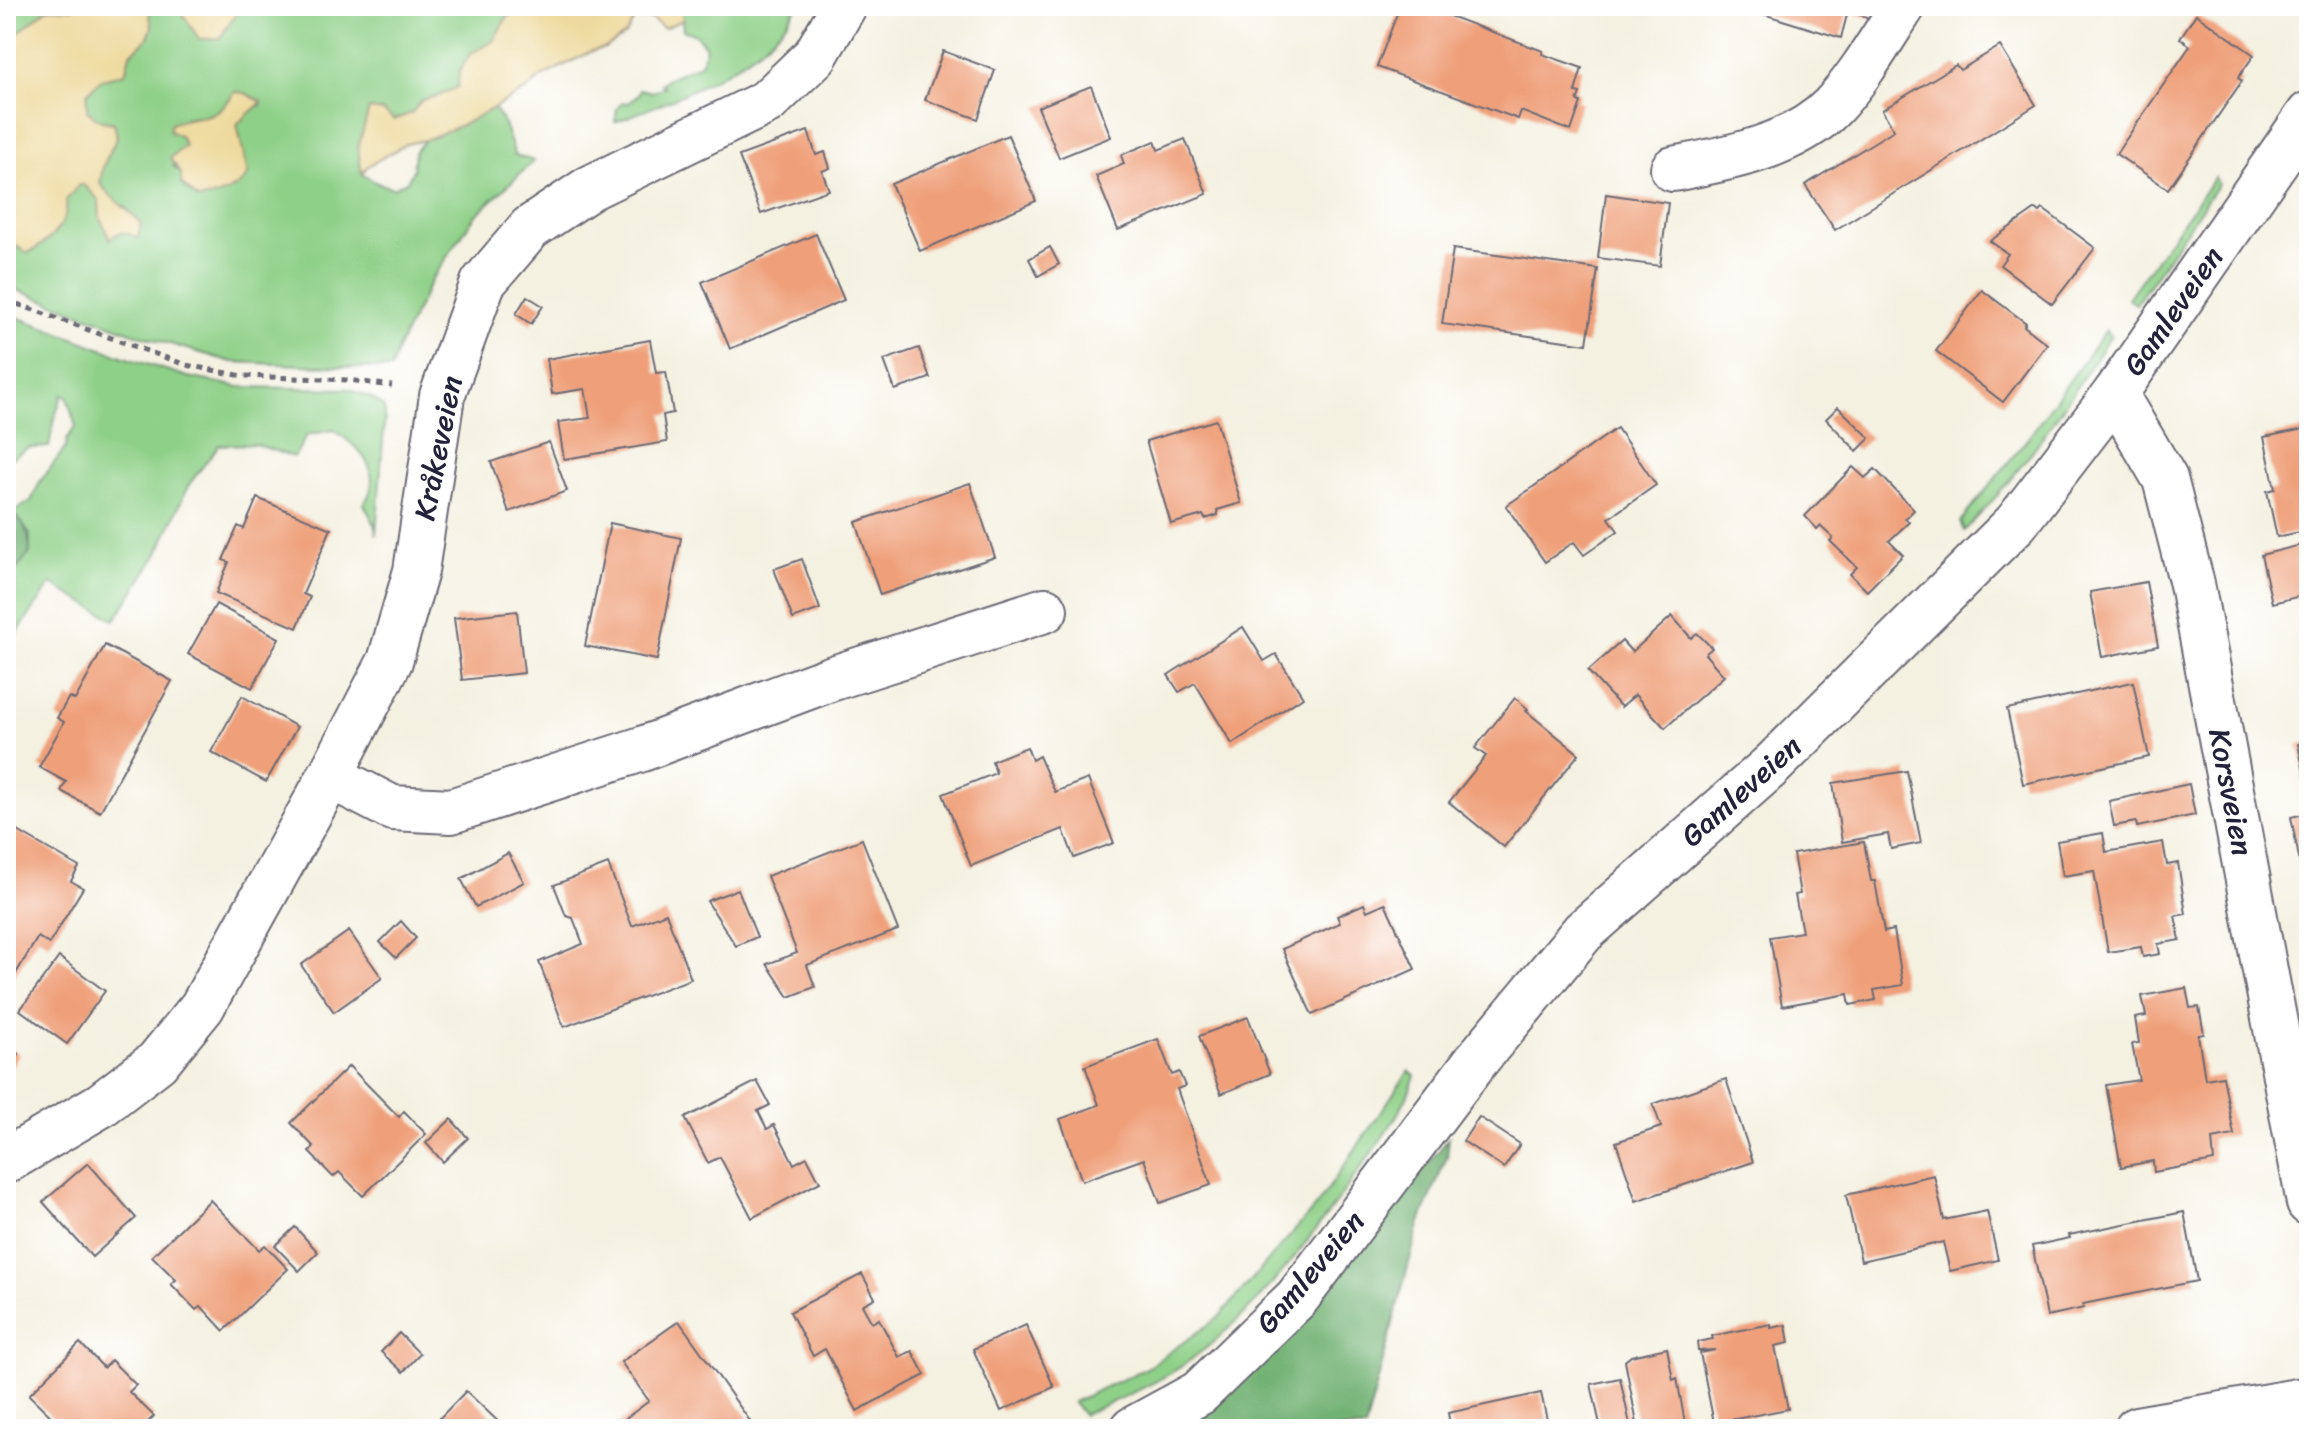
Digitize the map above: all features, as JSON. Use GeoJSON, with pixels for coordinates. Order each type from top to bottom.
{"type":"FeatureCollection","features":[{"type":"Feature","properties":{"kind":"street","name":"Kråkeveien"},"geometry":{"type":"LineString","coordinates":[[6,1161],[101,1105],[157,1062],[202,1007],[330,776],[390,661],[416,571],[442,396],[483,283],[530,228],[590,188],[767,102],[815,56],[844,6]]}},
{"type":"Feature","properties":{"kind":"street"},"geometry":{"type":"LineString","coordinates":[[1673,169],[1732,158],[1764,148],[1792,134],[1829,109],[1858,75],[1903,6]]}},
{"type":"Feature","properties":{"kind":"street","name":"Gamleveien"},"geometry":{"type":"LineString","coordinates":[[1133,1429],[1199,1393],[1297,1298],[1475,1062],[1583,932],[1772,765],[2016,523],[2115,394],[2309,114]]}},
{"type":"Feature","properties":{"kind":"street","name":"Korsveien"},"geometry":{"type":"LineString","coordinates":[[2115,394],[2165,479],[2192,584],[2309,1203]]}},
{"type":"Feature","properties":{"kind":"street"},"geometry":{"type":"LineString","coordinates":[[330,776],[392,808],[451,811],[642,749],[827,680],[1045,610]]}},
{"type":"Feature","properties":{"kind":"street"},"geometry":{"type":"LineString","coordinates":[[2137,1429],[2309,1399]]}},
{"type":"Feature","properties":{"kind":"path"},"geometry":{"type":"LineString","coordinates":[[6,300],[186,365],[243,376],[349,380],[442,396]]}},
{"type":"Feature","properties":{"kind":"green space"},"geometry":{"type":"Polygon","coordinates":[[[6,6],[51,6],[6,43],[6,6]]]}},
{"type":"Feature","properties":{"kind":"green space"},"geometry":{"type":"Polygon","coordinates":[[[148,6],[183,6],[183,14],[220,38],[244,6],[261,9],[269,6],[531,6],[508,16],[492,43],[471,53],[459,72],[458,87],[422,100],[413,113],[393,120],[383,111],[369,109],[358,148],[362,174],[377,183],[393,188],[407,181],[413,170],[415,151],[425,140],[494,108],[504,124],[515,155],[534,161],[475,216],[432,279],[391,369],[232,362],[139,335],[6,286],[6,240],[28,253],[39,247],[51,235],[66,200],[79,185],[84,184],[99,200],[100,218],[110,238],[121,233],[139,237],[128,209],[110,198],[100,183],[103,166],[117,137],[114,123],[101,121],[86,111],[87,93],[102,79],[125,73],[130,54],[147,39],[152,28],[148,6]],[[235,92],[214,113],[185,118],[180,136],[185,146],[173,166],[181,173],[181,184],[198,199],[232,189],[248,175],[237,124],[253,108],[261,105],[235,92]]]}},
{"type":"Feature","properties":{"kind":"green space"},"geometry":{"type":"Polygon","coordinates":[[[681,6],[797,6],[783,27],[764,46],[716,78],[615,122],[617,109],[622,102],[629,103],[640,89],[652,92],[665,87],[661,84],[666,79],[701,64],[706,47],[696,35],[683,30],[681,6]]]}},
{"type":"Feature","properties":{"kind":"green space"},"geometry":{"type":"Polygon","coordinates":[[[2215,177],[2218,184],[2136,304],[2128,298],[2215,177]]]}},
{"type":"Feature","properties":{"kind":"green space"},"geometry":{"type":"Polygon","coordinates":[[[6,313],[188,377],[239,387],[350,389],[374,399],[383,406],[385,413],[376,535],[375,525],[364,504],[370,492],[371,471],[353,445],[334,430],[307,435],[294,457],[254,444],[219,445],[188,486],[158,553],[115,620],[51,584],[6,649],[6,581],[30,553],[30,534],[12,512],[31,501],[76,427],[67,397],[62,395],[49,447],[28,448],[10,459],[6,449],[6,313]]]}},
{"type":"Feature","properties":{"kind":"green space"},"geometry":{"type":"Polygon","coordinates":[[[2106,330],[2111,335],[2042,437],[2005,486],[1964,531],[1960,522],[2028,438],[2106,330]]]}},
{"type":"Feature","properties":{"kind":"green space"},"geometry":{"type":"Polygon","coordinates":[[[6,511],[25,528],[30,553],[6,581],[6,511]]]}},
{"type":"Feature","properties":{"kind":"green space"},"geometry":{"type":"Polygon","coordinates":[[[1409,1071],[1415,1076],[1392,1123],[1323,1220],[1258,1299],[1209,1346],[1182,1366],[1083,1415],[1073,1402],[1147,1368],[1218,1318],[1317,1205],[1409,1071]]]}},
{"type":"Feature","properties":{"kind":"green space"},"geometry":{"type":"Polygon","coordinates":[[[1449,1138],[1447,1157],[1419,1225],[1365,1429],[1162,1429],[1298,1325],[1449,1138]]]}},
{"type":"Feature","properties":{"kind":"sand"},"geometry":{"type":"Polygon","coordinates":[[[76,6],[148,6],[152,28],[147,39],[130,54],[125,73],[102,79],[87,93],[87,111],[101,121],[114,123],[117,137],[103,166],[100,184],[141,223],[138,238],[123,233],[110,239],[100,218],[99,200],[84,185],[79,185],[66,200],[64,217],[56,232],[28,253],[6,240],[6,43],[48,8],[72,9],[76,6]]]}},
{"type":"Feature","properties":{"kind":"sand"},"geometry":{"type":"Polygon","coordinates":[[[183,6],[244,6],[220,38],[199,39],[183,14],[183,6]]]}},
{"type":"Feature","properties":{"kind":"sand"},"geometry":{"type":"Polygon","coordinates":[[[531,6],[681,6],[683,20],[664,28],[651,19],[635,18],[626,34],[605,48],[592,51],[541,77],[527,90],[464,124],[425,140],[406,144],[368,166],[362,174],[358,148],[369,109],[383,111],[394,120],[412,113],[422,100],[458,87],[459,72],[471,53],[492,42],[508,16],[531,6]]]}},
{"type":"Feature","properties":{"kind":"sand"},"geometry":{"type":"Polygon","coordinates":[[[235,92],[245,93],[262,102],[237,124],[248,175],[239,185],[226,192],[198,199],[181,183],[181,173],[170,158],[185,146],[180,136],[169,131],[171,124],[213,114],[235,92]]]}},
{"type":"Feature","properties":{"kind":"building"},"geometry":{"type":"Polygon","coordinates":[[[1400,6],[1423,6],[1582,68],[1575,92],[1580,93],[1577,101],[1581,102],[1571,131],[1521,111],[1518,119],[1377,67],[1400,6]]]}},
{"type":"Feature","properties":{"kind":"building"},"geometry":{"type":"Polygon","coordinates":[[[1737,6],[1872,6],[1869,18],[1848,11],[1841,38],[1737,6]]]}},
{"type":"Feature","properties":{"kind":"building"},"geometry":{"type":"Polygon","coordinates":[[[2196,14],[2254,55],[2238,78],[2242,81],[2168,189],[2116,154],[2190,46],[2180,38],[2196,14]]]}},
{"type":"Feature","properties":{"kind":"building"},"geometry":{"type":"Polygon","coordinates":[[[2000,46],[2036,105],[1835,230],[1805,185],[1894,130],[1882,110],[1956,65],[1960,70],[2000,46]]]}},
{"type":"Feature","properties":{"kind":"building"},"geometry":{"type":"Polygon","coordinates":[[[943,51],[995,70],[978,119],[925,100],[943,51]]]}},
{"type":"Feature","properties":{"kind":"building"},"geometry":{"type":"Polygon","coordinates":[[[1091,86],[1111,137],[1059,158],[1038,107],[1091,86]]]}},
{"type":"Feature","properties":{"kind":"building"},"geometry":{"type":"Polygon","coordinates":[[[808,131],[816,155],[825,152],[830,168],[822,171],[829,190],[761,214],[739,156],[808,131]]]}},
{"type":"Feature","properties":{"kind":"building"},"geometry":{"type":"Polygon","coordinates":[[[1008,135],[1036,201],[920,251],[891,184],[1008,135]]]}},
{"type":"Feature","properties":{"kind":"building"},"geometry":{"type":"Polygon","coordinates":[[[1185,139],[1207,194],[1118,230],[1096,176],[1124,164],[1121,155],[1155,141],[1158,150],[1185,139]]]}},
{"type":"Feature","properties":{"kind":"building"},"geometry":{"type":"Polygon","coordinates":[[[1606,194],[1668,203],[1660,266],[1598,258],[1606,194]]]}},
{"type":"Feature","properties":{"kind":"building"},"geometry":{"type":"Polygon","coordinates":[[[2036,209],[2040,212],[2043,209],[2095,248],[2052,304],[2000,265],[2008,254],[1990,241],[2036,209]]]}},
{"type":"Feature","properties":{"kind":"building"},"geometry":{"type":"Polygon","coordinates":[[[816,234],[844,300],[730,349],[702,282],[816,234]]]}},
{"type":"Feature","properties":{"kind":"building"},"geometry":{"type":"Polygon","coordinates":[[[1050,247],[1059,264],[1038,276],[1029,259],[1050,247]]]}},
{"type":"Feature","properties":{"kind":"building"},"geometry":{"type":"Polygon","coordinates":[[[1453,249],[1598,269],[1587,344],[1442,324],[1453,249]]]}},
{"type":"Feature","properties":{"kind":"building"},"geometry":{"type":"Polygon","coordinates":[[[1982,290],[2026,323],[2024,326],[2047,344],[2003,402],[1936,351],[1982,290]]]}},
{"type":"Feature","properties":{"kind":"building"},"geometry":{"type":"Polygon","coordinates":[[[527,296],[543,306],[531,324],[516,314],[527,296]]]}},
{"type":"Feature","properties":{"kind":"building"},"geometry":{"type":"Polygon","coordinates":[[[650,340],[656,373],[666,372],[673,413],[663,415],[667,442],[564,459],[558,422],[590,418],[585,389],[552,394],[547,359],[650,340]]]}},
{"type":"Feature","properties":{"kind":"building"},"geometry":{"type":"Polygon","coordinates":[[[919,348],[930,378],[895,390],[884,360],[919,348]]]}},
{"type":"Feature","properties":{"kind":"building"},"geometry":{"type":"Polygon","coordinates":[[[1838,407],[1870,438],[1857,451],[1826,419],[1838,407]]]}},
{"type":"Feature","properties":{"kind":"building"},"geometry":{"type":"Polygon","coordinates":[[[1216,420],[1241,503],[1217,510],[1218,515],[1205,519],[1203,515],[1171,524],[1146,441],[1216,420]]]}},
{"type":"Feature","properties":{"kind":"building"},"geometry":{"type":"Polygon","coordinates":[[[1617,428],[1656,485],[1609,518],[1618,531],[1584,555],[1574,542],[1545,562],[1506,506],[1617,428]]]}},
{"type":"Feature","properties":{"kind":"building"},"geometry":{"type":"Polygon","coordinates":[[[2309,428],[2309,530],[2277,537],[2267,491],[2275,489],[2264,437],[2309,428]]]}},
{"type":"Feature","properties":{"kind":"building"},"geometry":{"type":"Polygon","coordinates":[[[549,442],[567,491],[509,512],[491,462],[549,442]]]}},
{"type":"Feature","properties":{"kind":"building"},"geometry":{"type":"Polygon","coordinates":[[[1853,467],[1865,478],[1875,469],[1914,510],[1905,519],[1909,522],[1889,541],[1903,555],[1867,591],[1850,574],[1857,567],[1830,541],[1833,538],[1820,526],[1817,529],[1805,516],[1853,467]]]}},
{"type":"Feature","properties":{"kind":"building"},"geometry":{"type":"Polygon","coordinates":[[[970,483],[995,557],[880,595],[856,522],[970,483]]]}},
{"type":"Feature","properties":{"kind":"building"},"geometry":{"type":"Polygon","coordinates":[[[257,498],[331,529],[303,594],[310,597],[297,628],[216,593],[229,562],[223,560],[238,526],[244,529],[257,498]]]}},
{"type":"Feature","properties":{"kind":"building"},"geometry":{"type":"Polygon","coordinates":[[[610,523],[681,538],[657,660],[585,646],[610,523]]]}},
{"type":"Feature","properties":{"kind":"building"},"geometry":{"type":"Polygon","coordinates":[[[2309,543],[2309,594],[2272,603],[2261,555],[2309,543]]]}},
{"type":"Feature","properties":{"kind":"building"},"geometry":{"type":"Polygon","coordinates":[[[802,559],[820,609],[793,619],[774,569],[802,559]]]}},
{"type":"Feature","properties":{"kind":"building"},"geometry":{"type":"Polygon","coordinates":[[[2146,582],[2158,646],[2102,657],[2090,592],[2146,582]]]}},
{"type":"Feature","properties":{"kind":"building"},"geometry":{"type":"Polygon","coordinates":[[[216,604],[279,638],[252,688],[188,654],[216,604]]]}},
{"type":"Feature","properties":{"kind":"building"},"geometry":{"type":"Polygon","coordinates":[[[517,611],[524,673],[462,680],[454,618],[517,611]]]}},
{"type":"Feature","properties":{"kind":"building"},"geometry":{"type":"Polygon","coordinates":[[[1672,616],[1691,638],[1697,633],[1712,648],[1705,654],[1724,676],[1665,728],[1635,695],[1621,707],[1588,671],[1622,641],[1632,652],[1672,616]]]}},
{"type":"Feature","properties":{"kind":"building"},"geometry":{"type":"Polygon","coordinates":[[[1243,627],[1264,661],[1276,654],[1303,697],[1232,744],[1195,683],[1179,692],[1168,675],[1243,627]]]}},
{"type":"Feature","properties":{"kind":"building"},"geometry":{"type":"Polygon","coordinates":[[[105,645],[172,681],[100,812],[61,791],[66,782],[39,767],[64,722],[57,718],[69,697],[75,700],[105,645]]]}},
{"type":"Feature","properties":{"kind":"building"},"geometry":{"type":"Polygon","coordinates":[[[2133,682],[2149,757],[2023,784],[2007,709],[2133,682]]]}},
{"type":"Feature","properties":{"kind":"building"},"geometry":{"type":"Polygon","coordinates":[[[242,696],[297,727],[266,782],[211,752],[242,696]]]}},
{"type":"Feature","properties":{"kind":"building"},"geometry":{"type":"Polygon","coordinates":[[[1515,698],[1528,709],[1526,711],[1579,754],[1504,847],[1449,802],[1486,756],[1475,748],[1515,698]]]}},
{"type":"Feature","properties":{"kind":"building"},"geometry":{"type":"Polygon","coordinates":[[[2309,742],[2309,790],[2308,791],[2298,744],[2309,742]]]}},
{"type":"Feature","properties":{"kind":"building"},"geometry":{"type":"Polygon","coordinates":[[[1027,747],[1032,760],[1039,756],[1055,792],[1088,779],[1114,843],[1074,858],[1063,829],[971,866],[943,794],[996,773],[992,761],[1027,747]]]}},
{"type":"Feature","properties":{"kind":"building"},"geometry":{"type":"Polygon","coordinates":[[[1907,771],[1921,843],[1891,849],[1888,834],[1842,842],[1833,783],[1907,771]]]}},
{"type":"Feature","properties":{"kind":"building"},"geometry":{"type":"Polygon","coordinates":[[[2189,784],[2195,815],[2137,827],[2136,822],[2114,826],[2109,801],[2189,784]]]}},
{"type":"Feature","properties":{"kind":"building"},"geometry":{"type":"Polygon","coordinates":[[[2309,813],[2309,861],[2300,863],[2291,817],[2309,813]]]}},
{"type":"Feature","properties":{"kind":"building"},"geometry":{"type":"Polygon","coordinates":[[[6,824],[79,867],[71,881],[83,888],[49,944],[38,937],[12,980],[6,976],[6,824]]]}},
{"type":"Feature","properties":{"kind":"building"},"geometry":{"type":"Polygon","coordinates":[[[2103,833],[2106,852],[2163,842],[2167,865],[2178,863],[2186,914],[2175,916],[2180,940],[2158,944],[2160,954],[2143,957],[2141,947],[2108,952],[2094,871],[2063,876],[2057,841],[2103,833]]]}},
{"type":"Feature","properties":{"kind":"building"},"geometry":{"type":"Polygon","coordinates":[[[862,839],[898,930],[807,965],[815,987],[789,997],[767,964],[797,953],[767,876],[862,839]]]}},
{"type":"Feature","properties":{"kind":"building"},"geometry":{"type":"Polygon","coordinates":[[[1864,842],[1884,932],[1894,930],[1903,985],[1874,990],[1876,1000],[1850,1005],[1848,994],[1782,1006],[1770,937],[1802,932],[1795,895],[1800,894],[1793,854],[1864,842]]]}},
{"type":"Feature","properties":{"kind":"building"},"geometry":{"type":"Polygon","coordinates":[[[508,853],[524,882],[476,907],[461,879],[508,853]]]}},
{"type":"Feature","properties":{"kind":"building"},"geometry":{"type":"Polygon","coordinates":[[[608,864],[632,926],[666,913],[691,979],[564,1027],[539,962],[583,944],[573,918],[566,916],[554,885],[608,864]]]}},
{"type":"Feature","properties":{"kind":"building"},"geometry":{"type":"Polygon","coordinates":[[[738,889],[757,937],[736,946],[707,901],[738,889]]]}},
{"type":"Feature","properties":{"kind":"building"},"geometry":{"type":"Polygon","coordinates":[[[1385,903],[1415,969],[1312,1015],[1282,949],[1340,923],[1337,916],[1364,904],[1367,911],[1385,903]]]}},
{"type":"Feature","properties":{"kind":"building"},"geometry":{"type":"Polygon","coordinates":[[[401,921],[416,938],[396,958],[380,942],[401,921]]]}},
{"type":"Feature","properties":{"kind":"building"},"geometry":{"type":"Polygon","coordinates":[[[349,931],[382,978],[334,1012],[301,965],[349,931]]]}},
{"type":"Feature","properties":{"kind":"building"},"geometry":{"type":"Polygon","coordinates":[[[59,957],[105,991],[67,1044],[20,1010],[59,957]]]}},
{"type":"Feature","properties":{"kind":"building"},"geometry":{"type":"Polygon","coordinates":[[[2186,988],[2190,1008],[2199,1007],[2204,1034],[2198,1035],[2205,1079],[2223,1076],[2234,1135],[2212,1139],[2214,1161],[2154,1172],[2153,1161],[2121,1167],[2106,1085],[2139,1080],[2132,1044],[2139,1043],[2135,1018],[2146,1016],[2142,996],[2186,988]]]}},
{"type":"Feature","properties":{"kind":"building"},"geometry":{"type":"Polygon","coordinates":[[[1248,1017],[1270,1074],[1221,1094],[1199,1036],[1248,1017]]]}},
{"type":"Feature","properties":{"kind":"building"},"geometry":{"type":"Polygon","coordinates":[[[1158,1039],[1172,1075],[1179,1072],[1185,1086],[1177,1089],[1211,1185],[1160,1203],[1144,1159],[1082,1181],[1060,1119],[1099,1105],[1085,1066],[1158,1039]]]}},
{"type":"Feature","properties":{"kind":"building"},"geometry":{"type":"Polygon","coordinates":[[[6,1046],[19,1054],[6,1077],[6,1046]]]}},
{"type":"Feature","properties":{"kind":"building"},"geometry":{"type":"Polygon","coordinates":[[[349,1066],[399,1117],[404,1111],[426,1134],[363,1196],[339,1172],[333,1177],[309,1152],[314,1147],[291,1123],[349,1066]]]}},
{"type":"Feature","properties":{"kind":"building"},"geometry":{"type":"Polygon","coordinates":[[[1726,1079],[1753,1162],[1636,1201],[1616,1142],[1661,1127],[1653,1104],[1726,1079]]]}},
{"type":"Feature","properties":{"kind":"building"},"geometry":{"type":"Polygon","coordinates":[[[757,1081],[770,1105],[758,1111],[767,1129],[774,1125],[794,1164],[807,1157],[820,1182],[752,1218],[720,1157],[708,1163],[685,1118],[757,1081]]]}},
{"type":"Feature","properties":{"kind":"building"},"geometry":{"type":"Polygon","coordinates":[[[1479,1117],[1520,1144],[1504,1168],[1463,1141],[1479,1117]]]}},
{"type":"Feature","properties":{"kind":"building"},"geometry":{"type":"Polygon","coordinates":[[[451,1119],[468,1138],[443,1162],[426,1143],[451,1119]]]}},
{"type":"Feature","properties":{"kind":"building"},"geometry":{"type":"Polygon","coordinates":[[[88,1163],[136,1218],[92,1257],[43,1202],[88,1163]]]}},
{"type":"Feature","properties":{"kind":"building"},"geometry":{"type":"Polygon","coordinates":[[[1934,1175],[1944,1220],[1987,1211],[1998,1260],[1950,1271],[1943,1242],[1861,1261],[1846,1195],[1934,1175]]]}},
{"type":"Feature","properties":{"kind":"building"},"geometry":{"type":"Polygon","coordinates":[[[210,1200],[259,1250],[265,1245],[288,1269],[224,1331],[201,1306],[196,1310],[171,1284],[176,1280],[152,1256],[210,1200]]]}},
{"type":"Feature","properties":{"kind":"building"},"geometry":{"type":"Polygon","coordinates":[[[2184,1212],[2197,1281],[2083,1304],[2084,1308],[2047,1316],[2032,1246],[2070,1238],[2069,1235],[2184,1212]]]}},
{"type":"Feature","properties":{"kind":"building"},"geometry":{"type":"Polygon","coordinates":[[[295,1227],[318,1252],[299,1271],[275,1246],[295,1227]]]}},
{"type":"Feature","properties":{"kind":"building"},"geometry":{"type":"Polygon","coordinates":[[[862,1274],[875,1298],[862,1305],[872,1323],[879,1319],[899,1357],[912,1351],[925,1375],[857,1411],[825,1349],[813,1356],[790,1312],[862,1274]]]}},
{"type":"Feature","properties":{"kind":"building"},"geometry":{"type":"Polygon","coordinates":[[[679,1321],[752,1424],[747,1427],[749,1429],[611,1429],[649,1401],[621,1362],[679,1321]]]}},
{"type":"Feature","properties":{"kind":"building"},"geometry":{"type":"Polygon","coordinates":[[[1771,1324],[1771,1328],[1786,1325],[1789,1343],[1775,1346],[1788,1409],[1714,1423],[1700,1353],[1715,1350],[1698,1351],[1697,1342],[1771,1324]]]}},
{"type":"Feature","properties":{"kind":"building"},"geometry":{"type":"Polygon","coordinates":[[[1026,1325],[1054,1387],[1001,1411],[973,1349],[1026,1325]]]}},
{"type":"Feature","properties":{"kind":"building"},"geometry":{"type":"Polygon","coordinates":[[[399,1333],[420,1354],[403,1372],[381,1352],[399,1333]]]}},
{"type":"Feature","properties":{"kind":"building"},"geometry":{"type":"Polygon","coordinates":[[[80,1343],[104,1368],[111,1360],[136,1385],[129,1392],[154,1416],[141,1429],[64,1429],[29,1395],[80,1343]]]}},
{"type":"Feature","properties":{"kind":"building"},"geometry":{"type":"Polygon","coordinates":[[[1667,1348],[1673,1380],[1677,1378],[1686,1429],[1638,1429],[1625,1361],[1631,1356],[1667,1348]]]}},
{"type":"Feature","properties":{"kind":"building"},"geometry":{"type":"Polygon","coordinates":[[[1620,1378],[1631,1429],[1601,1429],[1591,1384],[1620,1378]]]}},
{"type":"Feature","properties":{"kind":"building"},"geometry":{"type":"Polygon","coordinates":[[[466,1391],[506,1429],[429,1429],[466,1391]]]}},
{"type":"Feature","properties":{"kind":"building"},"geometry":{"type":"Polygon","coordinates":[[[1541,1393],[1549,1429],[1451,1429],[1448,1413],[1541,1393]]]}}]}
